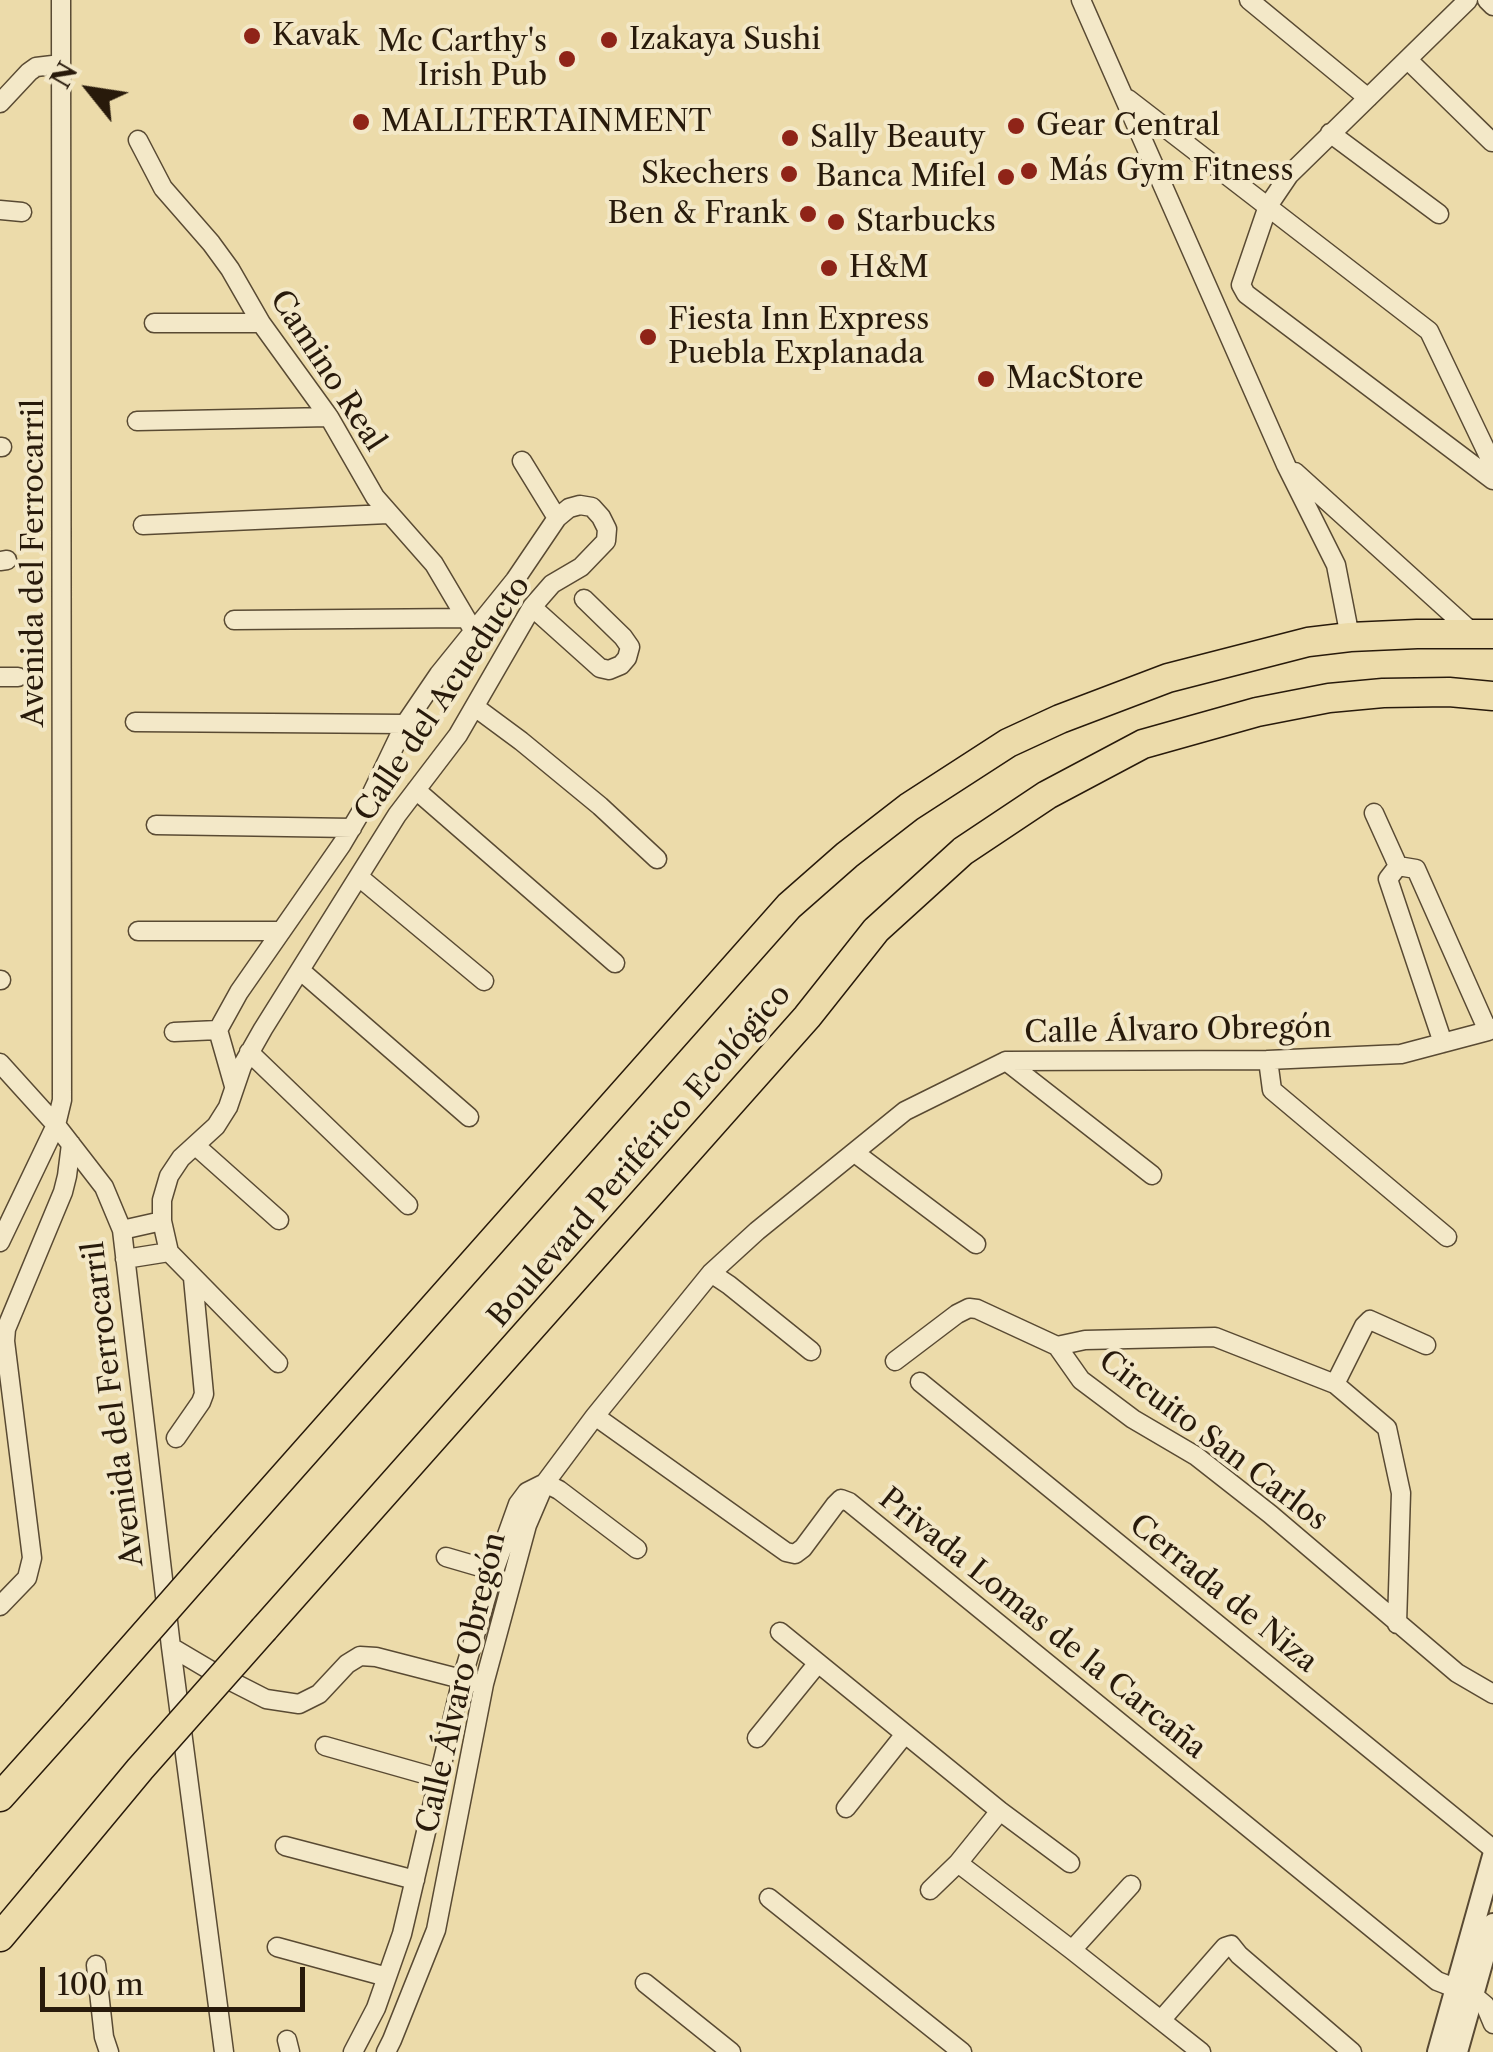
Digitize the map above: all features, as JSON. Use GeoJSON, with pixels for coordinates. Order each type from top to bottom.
{"type":"FeatureCollection","features":[{"type":"Feature","properties":{"kind":"highway","name":"Boulevard Periférico Ecológico"},"geometry":{"type":"LineString","coordinates":[[0,1797],[788,906],[847,855],[909,807],[1008,743],[1168,678],[1284,647],[1350,637],[1483,633]]}},
{"type":"Feature","properties":{"kind":"highway","name":"Boulevard Periférico Ecológico"},"geometry":{"type":"LineString","coordinates":[[0,1937],[140,1769],[808,1017],[876,930],[963,850],[1047,795],[1144,744],[1257,712],[1329,698],[1449,692],[1493,696]]}},
{"type":"Feature","properties":{"kind":"highway"},"geometry":{"type":"LineString","coordinates":[[0,1784],[38,1752]]}},
{"type":"Feature","properties":{"kind":"street","name":"Avenida del Ferrocarril"},"geometry":{"type":"LineString","coordinates":[[0,1242],[56,1125],[62,1100],[61,0]]}},
{"type":"Feature","properties":{"kind":"street"},"geometry":{"type":"LineString","coordinates":[[1082,0],[1286,465],[1336,565],[1350,637]]}},
{"type":"Feature","properties":{"kind":"street"},"geometry":{"type":"LineString","coordinates":[[1249,0],[1368,98]]}},
{"type":"Feature","properties":{"kind":"street"},"geometry":{"type":"LineString","coordinates":[[1468,0],[1289,175],[1268,206],[1241,286],[1246,294],[1493,480]]}},
{"type":"Feature","properties":{"kind":"street"},"geometry":{"type":"LineString","coordinates":[[1487,0],[1493,6]]}},
{"type":"Feature","properties":{"kind":"street"},"geometry":{"type":"LineString","coordinates":[[1408,60],[1492,142]]}},
{"type":"Feature","properties":{"kind":"street"},"geometry":{"type":"LineString","coordinates":[[0,102],[36,67],[62,64]]}},
{"type":"Feature","properties":{"kind":"street"},"geometry":{"type":"LineString","coordinates":[[1124,96],[1430,331],[1493,465]]}},
{"type":"Feature","properties":{"kind":"street"},"geometry":{"type":"LineString","coordinates":[[1330,133],[1439,214]]}},
{"type":"Feature","properties":{"kind":"street","name":"Camino Real"},"geometry":{"type":"LineString","coordinates":[[138,140],[163,188],[230,269],[262,323],[328,417],[375,497],[434,564],[469,624]]}},
{"type":"Feature","properties":{"kind":"street"},"geometry":{"type":"LineString","coordinates":[[0,210],[22,212]]}},
{"type":"Feature","properties":{"kind":"street"},"geometry":{"type":"LineString","coordinates":[[154,323],[262,323]]}},
{"type":"Feature","properties":{"kind":"street"},"geometry":{"type":"LineString","coordinates":[[137,421],[328,417]]}},
{"type":"Feature","properties":{"kind":"street"},"geometry":{"type":"LineString","coordinates":[[522,460],[557,518]]}},
{"type":"Feature","properties":{"kind":"street"},"geometry":{"type":"LineString","coordinates":[[1286,465],[1483,633]]}},
{"type":"Feature","properties":{"kind":"street","name":"Calle del Acueducto"},"geometry":{"type":"LineString","coordinates":[[169,1252],[162,1200],[169,1176],[181,1158],[216,1126],[250,1052],[397,816],[458,735],[532,607],[552,584],[582,567],[606,541],[601,516],[592,507],[568,508],[557,518],[515,580],[469,624],[405,724],[352,828],[239,992],[218,1030]]}},
{"type":"Feature","properties":{"kind":"street"},"geometry":{"type":"LineString","coordinates":[[143,525],[388,514]]}},
{"type":"Feature","properties":{"kind":"street"},"geometry":{"type":"LineString","coordinates":[[532,607],[600,668],[609,670],[627,658],[630,647],[584,598]]}},
{"type":"Feature","properties":{"kind":"street"},"geometry":{"type":"LineString","coordinates":[[234,620],[469,624]]}},
{"type":"Feature","properties":{"kind":"street"},"geometry":{"type":"LineString","coordinates":[[475,707],[600,806],[658,860]]}},
{"type":"Feature","properties":{"kind":"street"},"geometry":{"type":"LineString","coordinates":[[135,722],[405,724]]}},
{"type":"Feature","properties":{"kind":"street"},"geometry":{"type":"LineString","coordinates":[[416,790],[615,963]]}},
{"type":"Feature","properties":{"kind":"street"},"geometry":{"type":"LineString","coordinates":[[370,795],[397,816]]}},
{"type":"Feature","properties":{"kind":"street"},"geometry":{"type":"LineString","coordinates":[[1374,813],[1398,866]]}},
{"type":"Feature","properties":{"kind":"street"},"geometry":{"type":"LineString","coordinates":[[156,824],[352,828]]}},
{"type":"Feature","properties":{"kind":"street"},"geometry":{"type":"LineString","coordinates":[[1398,866],[1416,869],[1490,1029]]}},
{"type":"Feature","properties":{"kind":"street"},"geometry":{"type":"LineString","coordinates":[[1398,866],[1388,879],[1443,1043]]}},
{"type":"Feature","properties":{"kind":"street"},"geometry":{"type":"LineString","coordinates":[[358,877],[484,980]]}},
{"type":"Feature","properties":{"kind":"street"},"geometry":{"type":"LineString","coordinates":[[138,932],[280,931]]}},
{"type":"Feature","properties":{"kind":"street"},"geometry":{"type":"LineString","coordinates":[[301,971],[469,1116]]}},
{"type":"Feature","properties":{"kind":"street","name":"Calle Álvaro Obregón"},"geometry":{"type":"LineString","coordinates":[[395,2048],[436,1930],[484,1684],[527,1525],[545,1483],[711,1273],[905,1111],[1006,1062],[1268,1060],[1401,1054],[1490,1029]]}},
{"type":"Feature","properties":{"kind":"street"},"geometry":{"type":"LineString","coordinates":[[174,1032],[218,1030],[234,1086]]}},
{"type":"Feature","properties":{"kind":"street"},"geometry":{"type":"LineString","coordinates":[[250,1052],[408,1204]]}},
{"type":"Feature","properties":{"kind":"street"},"geometry":{"type":"LineString","coordinates":[[1268,1060],[1272,1090],[1446,1236]]}},
{"type":"Feature","properties":{"kind":"street"},"geometry":{"type":"LineString","coordinates":[[1006,1062],[1152,1175]]}},
{"type":"Feature","properties":{"kind":"street","name":"Avenida del Ferrocarril"},"geometry":{"type":"LineString","coordinates":[[0,1063],[56,1125],[104,1187],[122,1230],[170,1647],[224,2052]]}},
{"type":"Feature","properties":{"kind":"street"},"geometry":{"type":"LineString","coordinates":[[0,1606],[27,1578],[32,1558],[6,1329],[62,1192],[71,1144]]}},
{"type":"Feature","properties":{"kind":"street"},"geometry":{"type":"LineString","coordinates":[[196,1146],[278,1220]]}},
{"type":"Feature","properties":{"kind":"street"},"geometry":{"type":"LineString","coordinates":[[855,1153],[976,1244]]}},
{"type":"Feature","properties":{"kind":"street"},"geometry":{"type":"LineString","coordinates":[[122,1230],[162,1221]]}},
{"type":"Feature","properties":{"kind":"street"},"geometry":{"type":"LineString","coordinates":[[125,1259],[169,1252],[278,1363]]}},
{"type":"Feature","properties":{"kind":"street"},"geometry":{"type":"LineString","coordinates":[[711,1273],[811,1351]]}},
{"type":"Feature","properties":{"kind":"street"},"geometry":{"type":"LineString","coordinates":[[176,1438],[204,1394],[193,1278]]}},
{"type":"Feature","properties":{"kind":"street"},"geometry":{"type":"LineString","coordinates":[[895,1361],[969,1308],[977,1308],[1056,1346]]}},
{"type":"Feature","properties":{"kind":"street"},"geometry":{"type":"LineString","coordinates":[[1335,1384],[1370,1320],[1426,1345]]}},
{"type":"Feature","properties":{"kind":"street","name":"Circuito San Carlos"},"geometry":{"type":"LineString","coordinates":[[1396,1624],[1401,1493],[1387,1428],[1335,1384],[1215,1337],[1085,1340],[1056,1346],[1081,1380],[1133,1419],[1196,1456],[1270,1514],[1396,1624],[1457,1673],[1493,1694]]}},
{"type":"Feature","properties":{"kind":"street","name":"Cerrada de Niza"},"geometry":{"type":"LineString","coordinates":[[920,1382],[1493,1852]]}},
{"type":"Feature","properties":{"kind":"street","name":"Privada Lomas de la Carcaña"},"geometry":{"type":"LineString","coordinates":[[595,1416],[786,1552],[795,1554],[803,1548],[841,1499],[849,1502],[1437,1980],[1464,1992]]}},
{"type":"Feature","properties":{"kind":"street"},"geometry":{"type":"LineString","coordinates":[[353,2052],[376,2008],[402,1934],[462,1680],[518,1504],[526,1492],[545,1483],[637,1549]]}},
{"type":"Feature","properties":{"kind":"street"},"geometry":{"type":"LineString","coordinates":[[446,1557],[494,1571]]}},
{"type":"Feature","properties":{"kind":"street"},"geometry":{"type":"LineString","coordinates":[[780,1632],[1070,1863]]}},
{"type":"Feature","properties":{"kind":"street"},"geometry":{"type":"LineString","coordinates":[[170,1647],[266,1699],[299,1704],[318,1694],[360,1656],[484,1684]]}},
{"type":"Feature","properties":{"kind":"street"},"geometry":{"type":"LineString","coordinates":[[758,1738],[818,1663]]}},
{"type":"Feature","properties":{"kind":"street"},"geometry":{"type":"LineString","coordinates":[[846,1808],[906,1734]]}},
{"type":"Feature","properties":{"kind":"street"},"geometry":{"type":"LineString","coordinates":[[326,1746],[438,1778]]}},
{"type":"Feature","properties":{"kind":"street"},"geometry":{"type":"LineString","coordinates":[[930,1890],[958,1863],[1000,1811]]}},
{"type":"Feature","properties":{"kind":"street"},"geometry":{"type":"LineString","coordinates":[[285,1846],[415,1880]]}},
{"type":"Feature","properties":{"kind":"street"},"geometry":{"type":"LineString","coordinates":[[1457,2052],[1464,1992],[1493,1852]]}},
{"type":"Feature","properties":{"kind":"street"},"geometry":{"type":"LineString","coordinates":[[958,1863],[1201,2052]]}},
{"type":"Feature","properties":{"kind":"street"},"geometry":{"type":"LineString","coordinates":[[1072,1950],[1131,1885]]}},
{"type":"Feature","properties":{"kind":"street"},"geometry":{"type":"LineString","coordinates":[[769,1898],[962,2052]]}},
{"type":"Feature","properties":{"kind":"street"},"geometry":{"type":"LineString","coordinates":[[1438,2052],[1493,1924]]}},
{"type":"Feature","properties":{"kind":"street"},"geometry":{"type":"LineString","coordinates":[[1162,2020],[1232,1945],[1352,2052]]}},
{"type":"Feature","properties":{"kind":"street"},"geometry":{"type":"LineString","coordinates":[[277,1947],[387,1977]]}},
{"type":"Feature","properties":{"kind":"street"},"geometry":{"type":"LineString","coordinates":[[96,1966],[109,2052]]}},
{"type":"Feature","properties":{"kind":"street"},"geometry":{"type":"LineString","coordinates":[[645,1983],[731,2052]]}},
{"type":"Feature","properties":{"kind":"street"},"geometry":{"type":"LineString","coordinates":[[1464,1992],[1484,2005],[1493,2024]]}},
{"type":"Feature","properties":{"kind":"place","name":"Kavak"},"geometry":{"type":"Point","coordinates":[252,36]}},
{"type":"Feature","properties":{"kind":"place","name":"Izakaya Sushi"},"geometry":{"type":"Point","coordinates":[609,40]}},
{"type":"Feature","properties":{"kind":"place","name":"Mc Carthy's Irish Pub"},"geometry":{"type":"Point","coordinates":[567,59]}},
{"type":"Feature","properties":{"kind":"place","name":"MALLTERTAINMENT"},"geometry":{"type":"Point","coordinates":[361,122]}},
{"type":"Feature","properties":{"kind":"place","name":"Gear Central"},"geometry":{"type":"Point","coordinates":[1016,126]}},
{"type":"Feature","properties":{"kind":"place","name":"Sally Beauty"},"geometry":{"type":"Point","coordinates":[790,138]}},
{"type":"Feature","properties":{"kind":"place","name":"Más Gym Fitness"},"geometry":{"type":"Point","coordinates":[1029,171]}},
{"type":"Feature","properties":{"kind":"place","name":"Skechers"},"geometry":{"type":"Point","coordinates":[789,174]}},
{"type":"Feature","properties":{"kind":"place","name":"Banca Mifel"},"geometry":{"type":"Point","coordinates":[1006,177]}},
{"type":"Feature","properties":{"kind":"place","name":"Ben & Frank"},"geometry":{"type":"Point","coordinates":[808,214]}},
{"type":"Feature","properties":{"kind":"place","name":"Starbucks"},"geometry":{"type":"Point","coordinates":[836,222]}},
{"type":"Feature","properties":{"kind":"place","name":"H&M"},"geometry":{"type":"Point","coordinates":[829,268]}},
{"type":"Feature","properties":{"kind":"place","name":"Fiesta Inn Express Puebla Explanada"},"geometry":{"type":"Point","coordinates":[648,337]}},
{"type":"Feature","properties":{"kind":"place","name":"MacStore"},"geometry":{"type":"Point","coordinates":[986,379]}}]}
